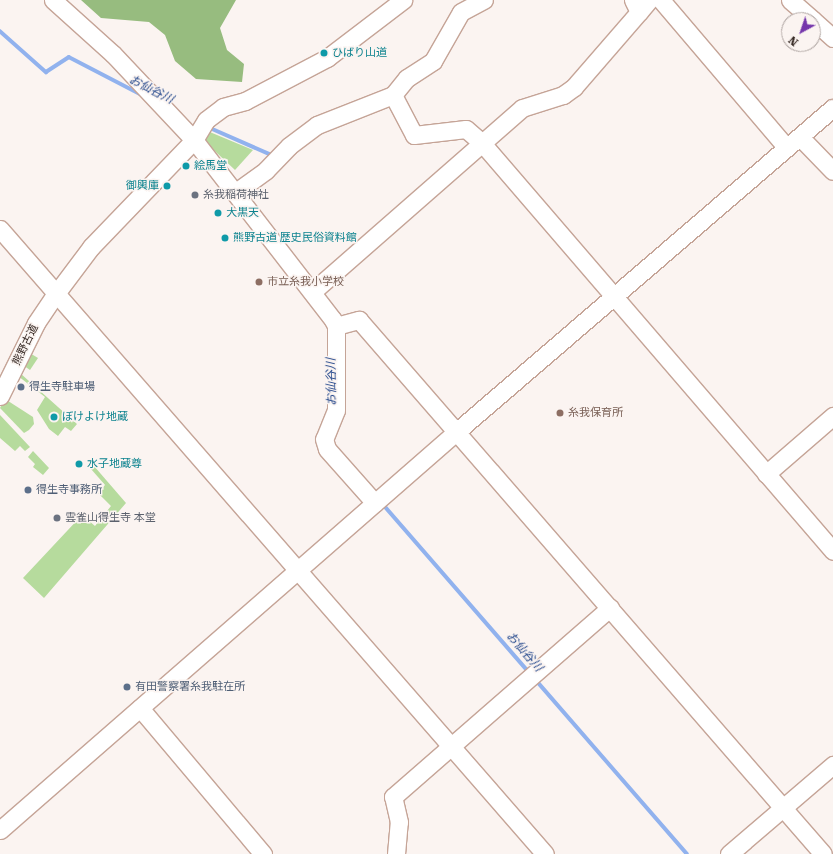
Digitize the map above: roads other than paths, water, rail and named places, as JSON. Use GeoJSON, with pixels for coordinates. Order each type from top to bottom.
{"type":"FeatureCollection","features":[{"type":"Feature","properties":{"kind":"street"},"geometry":{"type":"LineString","coordinates":[[53,0],[113,54],[194,140],[236,192],[336,326],[336,410],[324,440],[327,449],[374,503]]}},
{"type":"Feature","properties":{"kind":"street","name":"熊野古道"},"geometry":{"type":"LineString","coordinates":[[0,396],[36,323],[55,295],[91,247],[194,140],[206,120],[223,107],[245,101],[318,64],[403,0]]}},
{"type":"Feature","properties":{"kind":"street"},"geometry":{"type":"LineString","coordinates":[[236,192],[266,170],[289,146],[317,125],[393,95],[407,78],[433,61],[461,12],[484,0]]}},
{"type":"Feature","properties":{"kind":"street"},"geometry":{"type":"LineString","coordinates":[[661,0],[787,148]]}},
{"type":"Feature","properties":{"kind":"street"},"geometry":{"type":"LineString","coordinates":[[790,0],[804,12]]}},
{"type":"Feature","properties":{"kind":"street"},"geometry":{"type":"LineString","coordinates":[[312,292],[522,108],[563,95],[574,87],[640,4]]}},
{"type":"Feature","properties":{"kind":"street"},"geometry":{"type":"LineString","coordinates":[[821,27],[833,38]]}},
{"type":"Feature","properties":{"kind":"street"},"geometry":{"type":"LineString","coordinates":[[393,95],[414,136],[466,129],[482,143],[613,298],[833,551]]}},
{"type":"Feature","properties":{"kind":"street"},"geometry":{"type":"LineString","coordinates":[[0,830],[374,503],[833,108]]}},
{"type":"Feature","properties":{"kind":"street"},"geometry":{"type":"LineString","coordinates":[[800,137],[833,171]]}},
{"type":"Feature","properties":{"kind":"street"},"geometry":{"type":"LineString","coordinates":[[0,229],[55,295],[546,854]]}},
{"type":"Feature","properties":{"kind":"street"},"geometry":{"type":"LineString","coordinates":[[336,326],[359,320],[823,854]]}},
{"type":"Feature","properties":{"kind":"street"},"geometry":{"type":"LineString","coordinates":[[766,474],[833,416]]}},
{"type":"Feature","properties":{"kind":"street"},"geometry":{"type":"LineString","coordinates":[[396,854],[399,822],[393,797],[610,608]]}},
{"type":"Feature","properties":{"kind":"street"},"geometry":{"type":"LineString","coordinates":[[140,708],[263,854]]}},
{"type":"Feature","properties":{"kind":"street"},"geometry":{"type":"LineString","coordinates":[[729,854],[833,765]]}},
{"type":"Feature","properties":{"kind":"waterway","name":"お仙谷川"},"geometry":{"type":"LineString","coordinates":[[0,31],[46,72],[69,57],[142,95]]}},
{"type":"Feature","properties":{"kind":"waterway"},"geometry":{"type":"LineString","coordinates":[[208,127],[274,156]]}},
{"type":"Feature","properties":{"kind":"waterway","name":"お仙谷川"},"geometry":{"type":"LineString","coordinates":[[382,503],[529,672]]}},
{"type":"Feature","properties":{"kind":"waterway","name":"お仙谷川"},"geometry":{"type":"LineString","coordinates":[[536,680],[687,854]]}},
{"type":"Feature","properties":{"kind":"place","name":"ひばり山道"},"geometry":{"type":"Point","coordinates":[324,53]}},
{"type":"Feature","properties":{"kind":"place","name":"絵馬堂"},"geometry":{"type":"Point","coordinates":[186,166]}},
{"type":"Feature","properties":{"kind":"place","name":"御輿庫"},"geometry":{"type":"Point","coordinates":[167,186]}},
{"type":"Feature","properties":{"kind":"place","name":"糸我稲荷神社"},"geometry":{"type":"Point","coordinates":[195,195]}},
{"type":"Feature","properties":{"kind":"place","name":"大黒天"},"geometry":{"type":"Point","coordinates":[218,213]}},
{"type":"Feature","properties":{"kind":"place","name":"熊野古道 歴史民俗資料館"},"geometry":{"type":"Point","coordinates":[225,238]}},
{"type":"Feature","properties":{"kind":"place","name":"市立糸我小学校"},"geometry":{"type":"Point","coordinates":[259,282]}},
{"type":"Feature","properties":{"kind":"place","name":"得生寺駐車場"},"geometry":{"type":"Point","coordinates":[21,387]}},
{"type":"Feature","properties":{"kind":"place","name":"糸我保育所"},"geometry":{"type":"Point","coordinates":[560,413]}},
{"type":"Feature","properties":{"kind":"place","name":"ぼけよけ地蔵"},"geometry":{"type":"Point","coordinates":[54,417]}},
{"type":"Feature","properties":{"kind":"place","name":"水子地蔵尊"},"geometry":{"type":"Point","coordinates":[79,464]}},
{"type":"Feature","properties":{"kind":"place","name":"得生寺事務所"},"geometry":{"type":"Point","coordinates":[28,490]}},
{"type":"Feature","properties":{"kind":"place","name":"雲雀山得生寺 本堂"},"geometry":{"type":"Point","coordinates":[57,518]}},
{"type":"Feature","properties":{"kind":"place","name":"有田警察署糸我駐在所"},"geometry":{"type":"Point","coordinates":[127,687]}}]}
